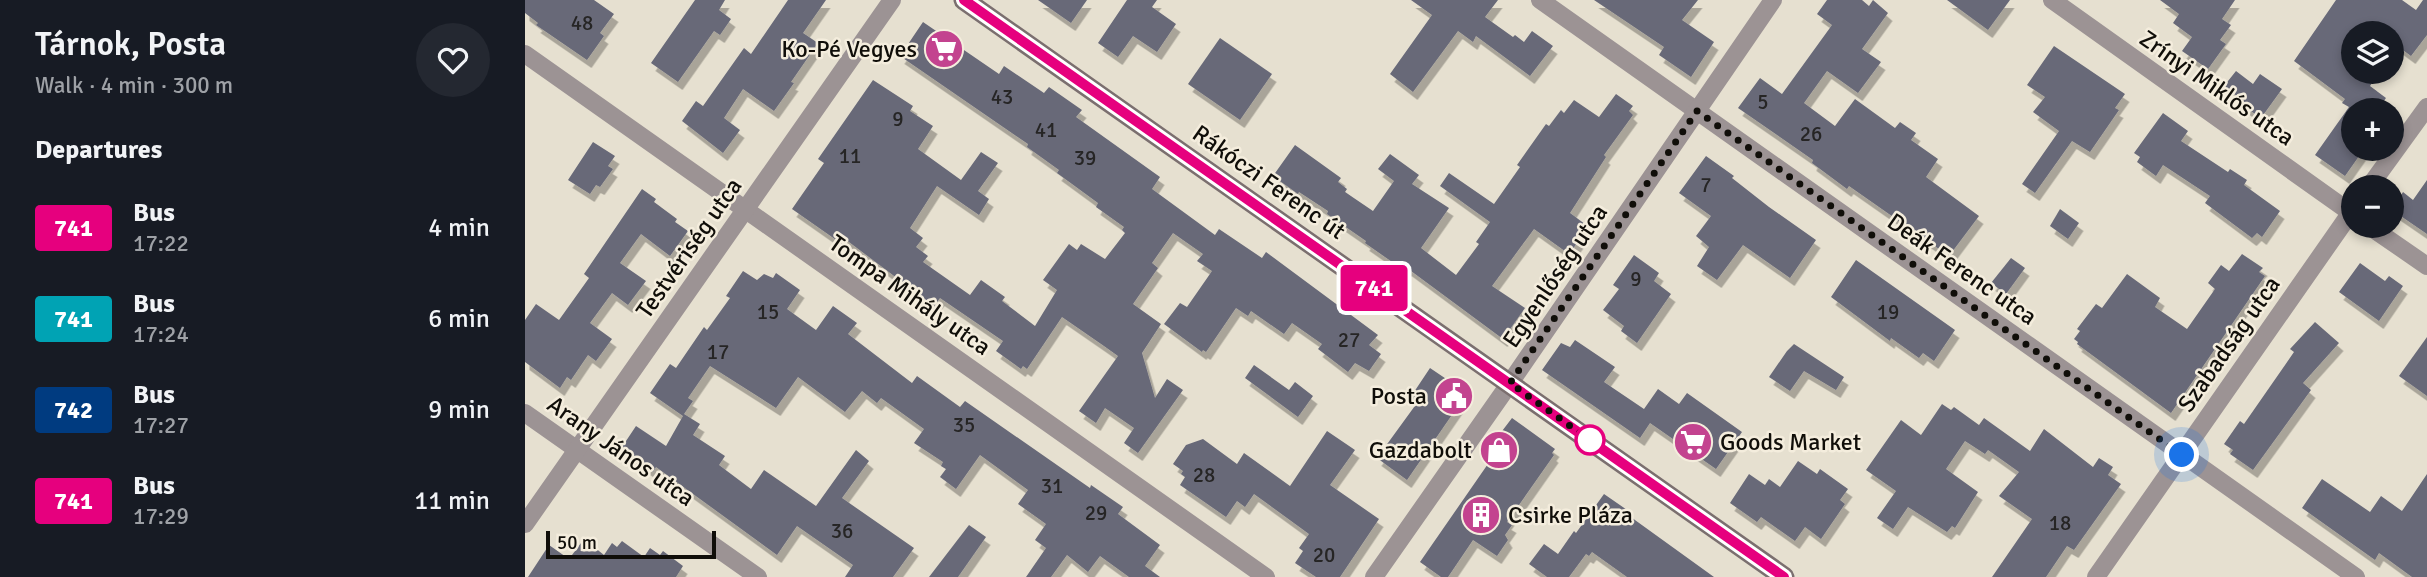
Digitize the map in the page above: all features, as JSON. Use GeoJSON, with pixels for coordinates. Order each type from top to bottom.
{"type":"FeatureCollection","features":[{"type":"Feature","properties":{"kind":"street","name":"Testvériség utca"},"geometry":{"type":"LineString","coordinates":[[525,524],[892,0]]}},
{"type":"Feature","properties":{"kind":"street","name":"Rákóczi Ferenc út"},"geometry":{"type":"LineString","coordinates":[[964,0],[1784,577]]}},
{"type":"Feature","properties":{"kind":"street","name":"Deák Ferenc utca"},"geometry":{"type":"LineString","coordinates":[[1540,0],[2356,577]]}},
{"type":"Feature","properties":{"kind":"street","name":"Egyenlőség utca"},"geometry":{"type":"LineString","coordinates":[[1374,577],[1773,0]]}},
{"type":"Feature","properties":{"kind":"street","name":"Zrínyi Miklós utca"},"geometry":{"type":"LineString","coordinates":[[2052,0],[2341,204]]}},
{"type":"Feature","properties":{"kind":"street","name":"Tompa Mihály utca"},"geometry":{"type":"LineString","coordinates":[[525,54],[1266,577]]}},
{"type":"Feature","properties":{"kind":"street"},"geometry":{"type":"LineString","coordinates":[[2378,175],[2427,107]]}},
{"type":"Feature","properties":{"kind":"street","name":"Szabadság utca"},"geometry":{"type":"LineString","coordinates":[[2096,577],[2341,229]]}},
{"type":"Feature","properties":{"kind":"street"},"geometry":{"type":"LineString","coordinates":[[2386,238],[2427,266]]}},
{"type":"Feature","properties":{"kind":"street","name":"Arany János utca"},"geometry":{"type":"LineString","coordinates":[[525,413],[758,577]]}},
{"type":"Feature","properties":{"kind":"building"},"geometry":{"type":"Polygon","coordinates":[[[525,0],[594,0],[614,14],[600,33],[604,36],[587,60],[536,25],[538,23],[525,13],[525,0]]]}},
{"type":"Feature","properties":{"kind":"building"},"geometry":{"type":"Polygon","coordinates":[[[695,0],[725,0],[719,10],[731,19],[720,35],[714,31],[678,82],[651,63],[695,0]]]}},
{"type":"Feature","properties":{"kind":"building"},"geometry":{"type":"Polygon","coordinates":[[[788,0],[826,0],[803,33],[818,43],[774,111],[743,89],[724,118],[740,130],[723,153],[682,121],[696,101],[703,106],[744,48],[751,54],[788,0]]]}},
{"type":"Feature","properties":{"kind":"building"},"geometry":{"type":"Polygon","coordinates":[[[1038,0],[1087,0],[1071,23],[1038,0]]]}},
{"type":"Feature","properties":{"kind":"building"},"geometry":{"type":"Polygon","coordinates":[[[1127,0],[1157,0],[1152,7],[1176,24],[1157,52],[1133,36],[1118,57],[1098,43],[1127,0]]]}},
{"type":"Feature","properties":{"kind":"building"},"geometry":{"type":"Polygon","coordinates":[[[1411,0],[1498,0],[1485,17],[1524,42],[1532,31],[1553,46],[1530,76],[1476,36],[1473,42],[1458,31],[1413,92],[1390,74],[1432,15],[1411,0]]]}},
{"type":"Feature","properties":{"kind":"building"},"geometry":{"type":"Polygon","coordinates":[[[1594,0],[1698,0],[1682,20],[1714,42],[1691,77],[1659,55],[1664,47],[1594,0]]]}},
{"type":"Feature","properties":{"kind":"building"},"geometry":{"type":"Polygon","coordinates":[[[1827,0],[1862,0],[1869,6],[1873,0],[1888,13],[1862,49],[1881,62],[1858,93],[1827,71],[1804,103],[1835,126],[1855,99],[1895,128],[1900,122],[1916,133],[1911,140],[1938,159],[1926,177],[1979,216],[1949,256],[1849,186],[1847,189],[1812,163],[1813,160],[1738,108],[1760,78],[1782,94],[1832,25],[1817,14],[1827,0]]]}},
{"type":"Feature","properties":{"kind":"building"},"geometry":{"type":"Polygon","coordinates":[[[1947,0],[2010,0],[1988,30],[1947,0]]]}},
{"type":"Feature","properties":{"kind":"building"},"geometry":{"type":"Polygon","coordinates":[[[2160,0],[2235,0],[2222,19],[2231,25],[2220,40],[2226,44],[2208,69],[2182,51],[2192,37],[2173,23],[2179,14],[2160,0]]]}},
{"type":"Feature","properties":{"kind":"building"},"geometry":{"type":"Polygon","coordinates":[[[2336,0],[2402,0],[2416,10],[2423,0],[2427,0],[2427,35],[2411,56],[2404,51],[2404,21],[2341,21],[2341,84],[2371,84],[2370,86],[2386,98],[2344,98],[2294,61],[2336,0]]]}},
{"type":"Feature","properties":{"kind":"building"},"geometry":{"type":"Polygon","coordinates":[[[923,22],[999,74],[1004,66],[1044,93],[1049,87],[1082,110],[1076,117],[1160,177],[1152,189],[1215,235],[1219,229],[1262,258],[1266,252],[1378,335],[1369,345],[1381,354],[1369,371],[1355,363],[1348,372],[1318,349],[1322,344],[1292,323],[1284,334],[1251,311],[1248,316],[1236,308],[1206,352],[1202,352],[1164,324],[1180,303],[1187,307],[1212,271],[1197,261],[1203,254],[1173,233],[1152,263],[1158,268],[1133,304],[1161,324],[1142,353],[1155,398],[1167,379],[1183,390],[1138,453],[1124,443],[1134,428],[1105,408],[1096,423],[1079,411],[1118,356],[1104,346],[1062,317],[1027,369],[1023,366],[1021,369],[996,351],[1003,341],[940,298],[934,306],[845,239],[842,244],[792,209],[824,163],[818,159],[873,80],[913,106],[910,111],[933,126],[918,149],[961,180],[981,152],[998,163],[978,191],[989,199],[979,215],[937,186],[910,228],[923,238],[916,247],[928,256],[923,262],[970,295],[981,280],[1005,297],[1002,301],[1035,326],[1057,290],[1043,280],[1069,244],[1077,250],[1081,244],[1105,259],[1125,233],[1122,230],[1124,227],[1096,207],[1098,203],[1057,173],[1059,170],[1027,147],[1028,144],[900,56],[923,22]]]}},
{"type":"Feature","properties":{"kind":"building"},"geometry":{"type":"Polygon","coordinates":[[[1220,38],[1272,74],[1240,120],[1188,84],[1220,38]]]}},
{"type":"Feature","properties":{"kind":"building"},"geometry":{"type":"Polygon","coordinates":[[[2054,46],[2125,94],[2115,108],[2119,110],[2090,152],[2072,141],[2035,193],[2022,184],[2059,131],[2033,112],[2045,97],[2027,85],[2054,46]]]}},
{"type":"Feature","properties":{"kind":"building"},"geometry":{"type":"Polygon","coordinates":[[[2236,71],[2253,84],[2260,74],[2282,89],[2261,118],[2239,103],[2242,100],[2224,86],[2236,71]]]}},
{"type":"Feature","properties":{"kind":"building"},"geometry":{"type":"Polygon","coordinates":[[[1616,94],[1633,106],[1629,111],[1633,115],[1604,155],[1606,157],[1570,213],[1589,227],[1569,254],[1534,229],[1492,286],[1525,308],[1503,339],[1407,268],[1405,271],[1365,243],[1366,241],[1327,214],[1328,211],[1273,176],[1295,145],[1341,178],[1338,182],[1347,189],[1345,192],[1373,211],[1394,181],[1378,169],[1390,154],[1419,175],[1412,184],[1449,208],[1421,248],[1456,275],[1479,244],[1476,242],[1490,222],[1440,186],[1449,173],[1494,204],[1546,124],[1549,126],[1561,110],[1564,113],[1574,100],[1599,117],[1616,94]]]}},
{"type":"Feature","properties":{"kind":"building"},"geometry":{"type":"Polygon","coordinates":[[[2163,113],[2188,131],[2181,141],[2228,172],[2230,169],[2247,180],[2244,185],[2280,211],[2262,237],[2257,233],[2252,238],[2205,203],[2210,196],[2163,165],[2156,176],[2137,162],[2140,157],[2134,153],[2163,113]]]}},
{"type":"Feature","properties":{"kind":"building"},"geometry":{"type":"Polygon","coordinates":[[[2341,118],[2341,161],[2356,161],[2346,175],[2315,155],[2341,118]]]}},
{"type":"Feature","properties":{"kind":"building"},"geometry":{"type":"Polygon","coordinates":[[[593,142],[615,156],[608,166],[613,169],[600,187],[596,185],[590,194],[568,180],[593,142]]]}},
{"type":"Feature","properties":{"kind":"building"},"geometry":{"type":"Polygon","coordinates":[[[1706,156],[1769,207],[1816,240],[1790,278],[1743,245],[1717,280],[1697,266],[1709,247],[1696,236],[1711,216],[1679,193],[1706,156]]]}},
{"type":"Feature","properties":{"kind":"building"},"geometry":{"type":"Polygon","coordinates":[[[2427,180],[2427,234],[2404,218],[2404,193],[2413,200],[2427,180]]]}},
{"type":"Feature","properties":{"kind":"building"},"geometry":{"type":"Polygon","coordinates":[[[642,189],[677,219],[675,222],[688,231],[670,256],[641,234],[620,263],[646,281],[628,305],[612,293],[590,323],[612,339],[596,361],[588,355],[571,380],[567,377],[560,388],[525,362],[525,320],[536,304],[559,320],[589,278],[584,274],[642,189]]]}},
{"type":"Feature","properties":{"kind":"building"},"geometry":{"type":"Polygon","coordinates":[[[2060,209],[2079,223],[2068,239],[2050,226],[2060,209]]]}},
{"type":"Feature","properties":{"kind":"building"},"geometry":{"type":"Polygon","coordinates":[[[2242,254],[2263,268],[2259,272],[2265,276],[2171,413],[2077,344],[2074,339],[2080,331],[2077,329],[2096,304],[2102,308],[2127,274],[2160,298],[2155,307],[2187,329],[2215,289],[2208,283],[2221,265],[2229,271],[2242,254]]]}},
{"type":"Feature","properties":{"kind":"building"},"geometry":{"type":"Polygon","coordinates":[[[1634,255],[1659,273],[1654,281],[1671,294],[1637,343],[1621,331],[1624,326],[1603,310],[1619,289],[1613,285],[1634,255]]]}},
{"type":"Feature","properties":{"kind":"building"},"geometry":{"type":"Polygon","coordinates":[[[2011,258],[2025,268],[2006,294],[1991,283],[2011,258]]]}},
{"type":"Feature","properties":{"kind":"building"},"geometry":{"type":"Polygon","coordinates":[[[1856,260],[1955,330],[1934,361],[1923,353],[1919,358],[1891,338],[1890,341],[1831,297],[1856,260]]]}},
{"type":"Feature","properties":{"kind":"building"},"geometry":{"type":"Polygon","coordinates":[[[2360,263],[2385,281],[2389,276],[2403,286],[2379,321],[2339,292],[2360,263]]]}},
{"type":"Feature","properties":{"kind":"building"},"geometry":{"type":"Polygon","coordinates":[[[743,271],[757,280],[764,274],[773,278],[776,273],[800,290],[787,309],[816,330],[833,306],[857,323],[848,334],[912,383],[917,376],[960,407],[965,401],[1090,488],[1091,485],[1123,507],[1118,514],[1160,545],[1145,566],[1160,577],[1129,577],[1100,556],[1088,572],[1067,555],[1051,577],[1026,577],[1046,548],[1035,540],[1046,524],[1018,504],[1028,490],[980,455],[956,489],[940,477],[946,469],[941,466],[943,462],[914,443],[924,429],[881,398],[877,403],[862,391],[845,412],[798,377],[776,408],[710,366],[688,398],[693,401],[684,414],[700,424],[693,435],[725,456],[719,465],[751,489],[764,470],[816,506],[856,450],[869,461],[842,498],[914,548],[893,577],[845,577],[853,565],[797,526],[777,555],[656,467],[653,472],[620,450],[636,426],[666,446],[683,416],[650,393],[670,364],[676,368],[704,327],[707,330],[730,298],[726,296],[743,271]]]}},
{"type":"Feature","properties":{"kind":"building"},"geometry":{"type":"Polygon","coordinates":[[[2315,322],[2339,343],[2303,383],[2311,390],[2253,470],[2230,454],[2233,450],[2224,444],[2240,421],[2244,424],[2294,352],[2290,349],[2315,322]]]}},
{"type":"Feature","properties":{"kind":"building"},"geometry":{"type":"Polygon","coordinates":[[[2427,337],[2427,396],[2399,376],[2427,337]]]}},
{"type":"Feature","properties":{"kind":"building"},"geometry":{"type":"Polygon","coordinates":[[[1575,340],[1615,367],[1604,382],[1644,409],[1658,389],[1679,404],[1687,393],[1742,432],[1716,469],[1650,423],[1640,438],[1542,370],[1561,343],[1570,347],[1575,340]]]}},
{"type":"Feature","properties":{"kind":"building"},"geometry":{"type":"Polygon","coordinates":[[[1794,344],[1844,377],[1836,390],[1804,371],[1790,391],[1769,377],[1794,344]]]}},
{"type":"Feature","properties":{"kind":"building"},"geometry":{"type":"Polygon","coordinates":[[[1254,365],[1289,390],[1295,382],[1313,396],[1298,417],[1245,378],[1254,365]]]}},
{"type":"Feature","properties":{"kind":"building"},"geometry":{"type":"Polygon","coordinates":[[[1430,368],[1467,393],[1407,480],[1377,458],[1417,403],[1410,398],[1430,368]]]}},
{"type":"Feature","properties":{"kind":"building"},"geometry":{"type":"Polygon","coordinates":[[[1942,404],[1951,410],[1954,407],[1979,425],[1984,418],[2030,451],[2044,429],[2093,467],[2099,458],[2113,467],[2108,475],[2121,484],[2074,550],[2067,546],[2046,577],[1992,577],[2032,519],[1999,496],[2019,472],[1988,450],[1985,454],[1965,441],[1946,469],[1978,492],[1955,528],[1952,526],[1947,532],[1908,507],[1893,529],[1877,518],[1896,491],[1866,470],[1901,420],[1921,435],[1942,404]]]}},
{"type":"Feature","properties":{"kind":"building"},"geometry":{"type":"Polygon","coordinates":[[[1512,418],[1555,449],[1552,453],[1554,455],[1507,522],[1512,525],[1505,535],[1508,540],[1497,556],[1473,540],[1448,577],[1441,577],[1420,562],[1490,461],[1483,456],[1512,418]]]}},
{"type":"Feature","properties":{"kind":"building"},"geometry":{"type":"Polygon","coordinates":[[[1327,431],[1355,450],[1330,485],[1379,519],[1340,577],[1316,577],[1295,563],[1303,551],[1299,548],[1309,534],[1254,494],[1245,507],[1237,501],[1226,517],[1180,485],[1185,477],[1181,474],[1183,471],[1173,464],[1186,445],[1203,439],[1237,464],[1244,453],[1290,486],[1327,431]]]}},
{"type":"Feature","properties":{"kind":"building"},"geometry":{"type":"Polygon","coordinates":[[[1798,461],[1817,474],[1820,469],[1848,489],[1840,500],[1845,504],[1821,539],[1805,527],[1795,541],[1761,517],[1757,522],[1730,503],[1749,474],[1765,485],[1769,479],[1780,487],[1798,461]]]}},
{"type":"Feature","properties":{"kind":"building"},"geometry":{"type":"Polygon","coordinates":[[[2427,474],[2427,577],[2412,577],[2379,553],[2375,560],[2302,508],[2322,479],[2370,512],[2381,496],[2402,511],[2427,474]]]}},
{"type":"Feature","properties":{"kind":"building"},"geometry":{"type":"Polygon","coordinates":[[[1604,494],[1630,512],[1628,515],[1714,577],[1627,577],[1592,552],[1589,556],[1586,554],[1569,577],[1547,577],[1529,564],[1544,544],[1558,554],[1604,494]]]}},
{"type":"Feature","properties":{"kind":"building"},"geometry":{"type":"Polygon","coordinates":[[[969,525],[986,537],[958,577],[929,577],[969,525]]]}},
{"type":"Feature","properties":{"kind":"building"},"geometry":{"type":"Polygon","coordinates":[[[584,539],[604,555],[612,543],[617,547],[622,541],[644,557],[650,548],[660,555],[663,551],[683,566],[676,577],[528,577],[549,545],[569,559],[584,539]]]}},
{"type":"Feature","properties":{"kind":"bus line","name":"741"},"geometry":{"type":"LineString","coordinates":[[964,0],[1784,577]]}},
{"type":"Feature","properties":{"kind":"place","name":"Ko-Pé Vegyes"},"geometry":{"type":"Point","coordinates":[944,49]}},
{"type":"Feature","properties":{"kind":"place","name":"Posta"},"geometry":{"type":"Point","coordinates":[1454,396]}},
{"type":"Feature","properties":{"kind":"place","name":"Goods Market"},"geometry":{"type":"Point","coordinates":[1693,442]}},
{"type":"Feature","properties":{"kind":"place","name":"Gazdabolt"},"geometry":{"type":"Point","coordinates":[1499,450]}},
{"type":"Feature","properties":{"kind":"place","name":"Csirke Pláza"},"geometry":{"type":"Point","coordinates":[1481,515]}},
{"type":"Feature","properties":{"kind":"route"},"geometry":{"type":"LineString","coordinates":[[1590,440],[1510,383],[1697,111],[2182,455]]}}]}
